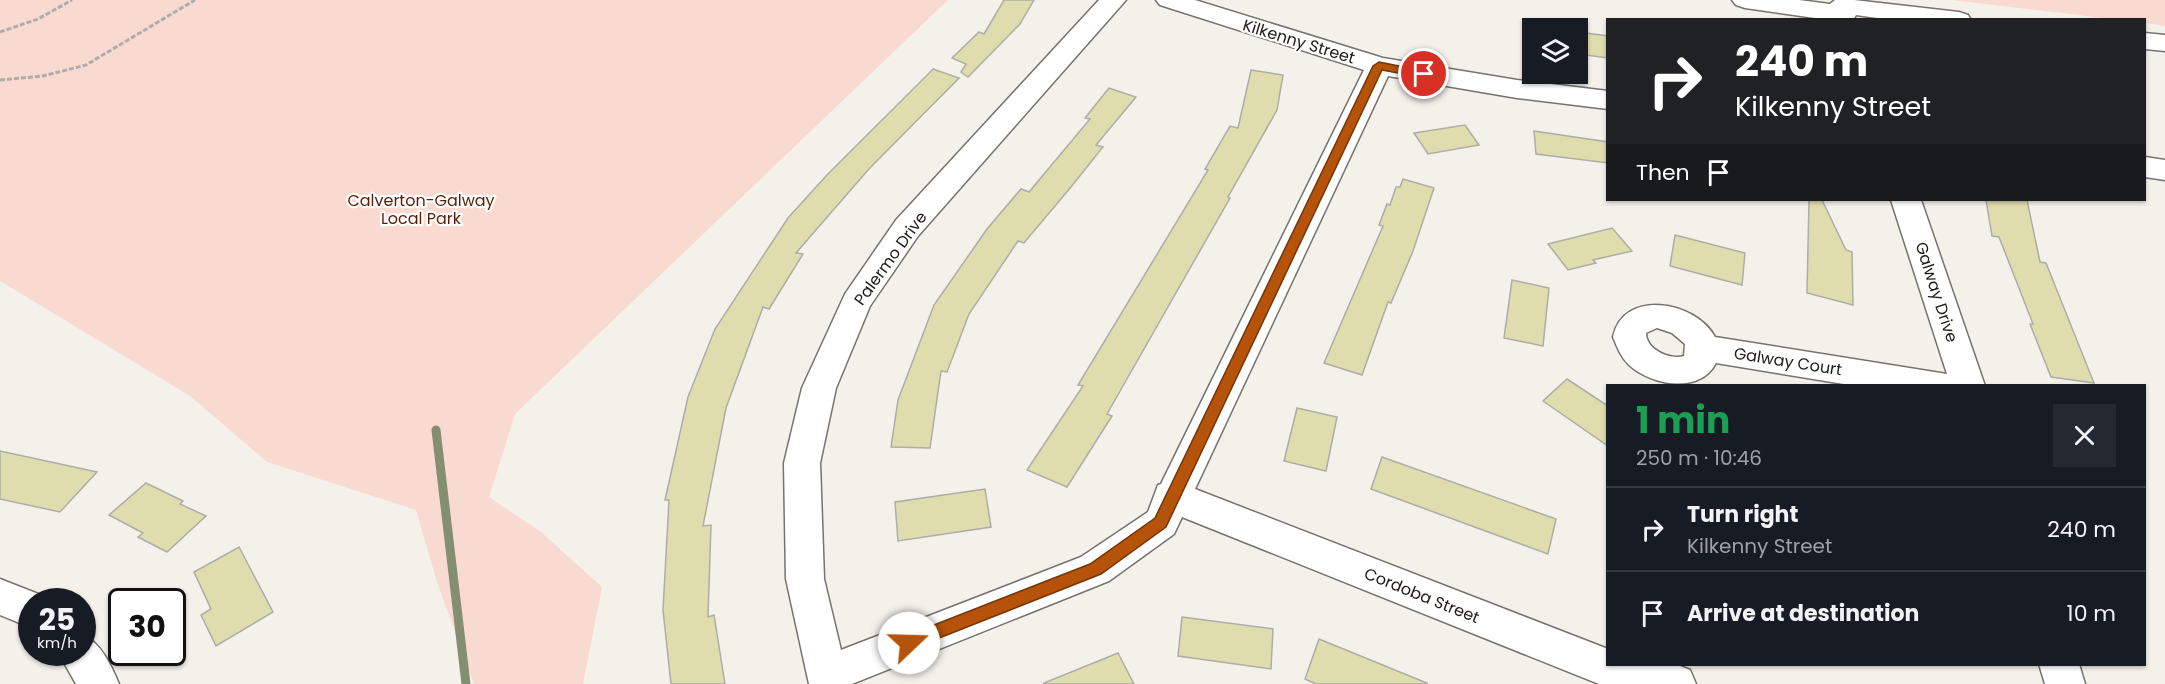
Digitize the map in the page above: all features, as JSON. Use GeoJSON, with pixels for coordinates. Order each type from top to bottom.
{"type":"FeatureCollection","features":[{"type":"Feature","properties":{"kind":"street","name":"Palermo Drive"},"geometry":{"type":"LineString","coordinates":[[827,680],[805,579],[802,463],[819,388],[856,302],[907,228],[1113,0]]}},
{"type":"Feature","properties":{"kind":"street","name":"Kilkenny Street"},"geometry":{"type":"LineString","coordinates":[[1169,0],[1379,66],[1517,89],[1606,100]]}},
{"type":"Feature","properties":{"kind":"street"},"geometry":{"type":"LineString","coordinates":[[1745,0],[1842,10],[1912,7],[1952,18]]}},
{"type":"Feature","properties":{"kind":"street"},"geometry":{"type":"LineString","coordinates":[[2146,40],[2165,43]]}},
{"type":"Feature","properties":{"kind":"street"},"geometry":{"type":"LineString","coordinates":[[827,680],[1095,569],[1161,523],[1171,496],[1379,66]]}},
{"type":"Feature","properties":{"kind":"street"},"geometry":{"type":"LineString","coordinates":[[2146,167],[2165,170]]}},
{"type":"Feature","properties":{"kind":"street","name":"Galway Drive"},"geometry":{"type":"LineString","coordinates":[[1906,201],[1967,384]]}},
{"type":"Feature","properties":{"kind":"street","name":"Galway Court"},"geometry":{"type":"LineString","coordinates":[[1704,348],[1929,384]]}},
{"type":"Feature","properties":{"kind":"street","name":"Cordoba Street"},"geometry":{"type":"LineString","coordinates":[[1171,496],[1621,679],[1676,684]]}},
{"type":"Feature","properties":{"kind":"street"},"geometry":{"type":"LineString","coordinates":[[0,597],[18,604]]}},
{"type":"Feature","properties":{"kind":"street"},"geometry":{"type":"LineString","coordinates":[[87,666],[99,684]]}},
{"type":"Feature","properties":{"kind":"street"},"geometry":{"type":"LineString","coordinates":[[2060,666],[2065,684]]}},
{"type":"Feature","properties":{"kind":"path"},"geometry":{"type":"LineString","coordinates":[[0,32],[38,19],[72,0]]}},
{"type":"Feature","properties":{"kind":"path"},"geometry":{"type":"LineString","coordinates":[[0,80],[43,76],[86,65],[195,0]]}},
{"type":"Feature","properties":{"kind":"green space","name":"Calverton-Galway Local Park"},"geometry":{"type":"Polygon","coordinates":[[[0,0],[948,0],[515,414],[489,497],[540,531],[602,587],[583,684],[474,684],[437,582],[416,510],[267,462],[190,396],[0,281],[0,0]]]}},
{"type":"Feature","properties":{"kind":"green space"},"geometry":{"type":"Polygon","coordinates":[[[1951,0],[2165,0],[2165,26],[2146,23],[2146,18],[2103,18],[1951,0]]]}},
{"type":"Feature","properties":{"kind":"building"},"geometry":{"type":"Polygon","coordinates":[[[1004,0],[1034,0],[1020,24],[968,77],[961,72],[966,64],[952,58],[979,32],[984,34],[1004,0]]]}},
{"type":"Feature","properties":{"kind":"building"},"geometry":{"type":"Polygon","coordinates":[[[1588,33],[1606,36],[1606,58],[1588,55],[1588,33]]]}},
{"type":"Feature","properties":{"kind":"building"},"geometry":{"type":"Polygon","coordinates":[[[933,69],[959,78],[868,170],[796,253],[803,254],[769,309],[763,307],[726,408],[703,526],[711,525],[708,617],[714,615],[725,684],[671,684],[663,610],[669,500],[665,500],[688,397],[715,329],[788,218],[826,176],[933,69]]]}},
{"type":"Feature","properties":{"kind":"building"},"geometry":{"type":"Polygon","coordinates":[[[1251,70],[1283,75],[1277,110],[1228,197],[1230,198],[1107,414],[1112,416],[1067,487],[1027,470],[1083,386],[1078,385],[1208,170],[1205,169],[1230,126],[1238,128],[1251,70]]]}},
{"type":"Feature","properties":{"kind":"building"},"geometry":{"type":"Polygon","coordinates":[[[1109,88],[1136,97],[1096,145],[1103,147],[1071,187],[1024,243],[1018,241],[969,314],[947,372],[941,371],[930,448],[891,447],[898,400],[934,305],[987,229],[1021,189],[1029,192],[1090,119],[1085,118],[1109,88]]]}},
{"type":"Feature","properties":{"kind":"building"},"geometry":{"type":"Polygon","coordinates":[[[1465,125],[1479,145],[1428,154],[1414,133],[1465,125]]]}},
{"type":"Feature","properties":{"kind":"building"},"geometry":{"type":"Polygon","coordinates":[[[1534,131],[1606,142],[1606,163],[1536,154],[1534,131]]]}},
{"type":"Feature","properties":{"kind":"building"},"geometry":{"type":"Polygon","coordinates":[[[1403,179],[1434,188],[1413,251],[1391,303],[1388,302],[1362,375],[1324,363],[1383,226],[1379,225],[1387,204],[1390,205],[1396,187],[1400,187],[1403,179]]]}},
{"type":"Feature","properties":{"kind":"building"},"geometry":{"type":"Polygon","coordinates":[[[1809,201],[1822,201],[1846,250],[1852,252],[1853,305],[1807,293],[1809,201]]]}},
{"type":"Feature","properties":{"kind":"building"},"geometry":{"type":"Polygon","coordinates":[[[1986,201],[2027,201],[2040,262],[2046,263],[2094,383],[2051,377],[1999,237],[1992,236],[1986,201]]]}},
{"type":"Feature","properties":{"kind":"building"},"geometry":{"type":"Polygon","coordinates":[[[1612,228],[1632,251],[1593,260],[1596,263],[1568,270],[1548,244],[1612,228]]]}},
{"type":"Feature","properties":{"kind":"building"},"geometry":{"type":"Polygon","coordinates":[[[1675,235],[1745,253],[1742,285],[1670,266],[1675,235]]]}},
{"type":"Feature","properties":{"kind":"building"},"geometry":{"type":"Polygon","coordinates":[[[1512,280],[1549,288],[1543,346],[1504,338],[1512,280]]]}},
{"type":"Feature","properties":{"kind":"building"},"geometry":{"type":"Polygon","coordinates":[[[1567,379],[1606,405],[1606,445],[1543,401],[1567,379]]]}},
{"type":"Feature","properties":{"kind":"building"},"geometry":{"type":"Polygon","coordinates":[[[1297,408],[1337,417],[1326,471],[1284,461],[1297,408]]]}},
{"type":"Feature","properties":{"kind":"building"},"geometry":{"type":"Polygon","coordinates":[[[0,451],[97,472],[60,512],[0,499],[0,451]]]}},
{"type":"Feature","properties":{"kind":"building"},"geometry":{"type":"Polygon","coordinates":[[[1382,457],[1556,519],[1548,554],[1371,489],[1382,457]]]}},
{"type":"Feature","properties":{"kind":"building"},"geometry":{"type":"Polygon","coordinates":[[[146,483],[183,501],[180,504],[206,516],[167,552],[138,537],[143,533],[109,515],[146,483]]]}},
{"type":"Feature","properties":{"kind":"building"},"geometry":{"type":"Polygon","coordinates":[[[985,489],[991,527],[898,541],[895,502],[985,489]]]}},
{"type":"Feature","properties":{"kind":"building"},"geometry":{"type":"Polygon","coordinates":[[[239,547],[273,612],[216,646],[201,615],[211,609],[194,572],[239,547]]]}},
{"type":"Feature","properties":{"kind":"building"},"geometry":{"type":"Polygon","coordinates":[[[1182,617],[1273,629],[1271,669],[1178,656],[1182,617]]]}},
{"type":"Feature","properties":{"kind":"building"},"geometry":{"type":"Polygon","coordinates":[[[1319,639],[1427,684],[1316,684],[1305,679],[1319,639]]]}},
{"type":"Feature","properties":{"kind":"building"},"geometry":{"type":"Polygon","coordinates":[[[1118,653],[1134,684],[1044,684],[1044,683],[1118,653]]]}},
{"type":"Feature","properties":{"kind":"waterway"},"geometry":{"type":"LineString","coordinates":[[436,430],[466,684]]}},
{"type":"Feature","properties":{"kind":"route"},"geometry":{"type":"LineString","coordinates":[[909,643],[1095,569],[1161,523],[1171,496],[1379,66],[1424,74]]}}]}
